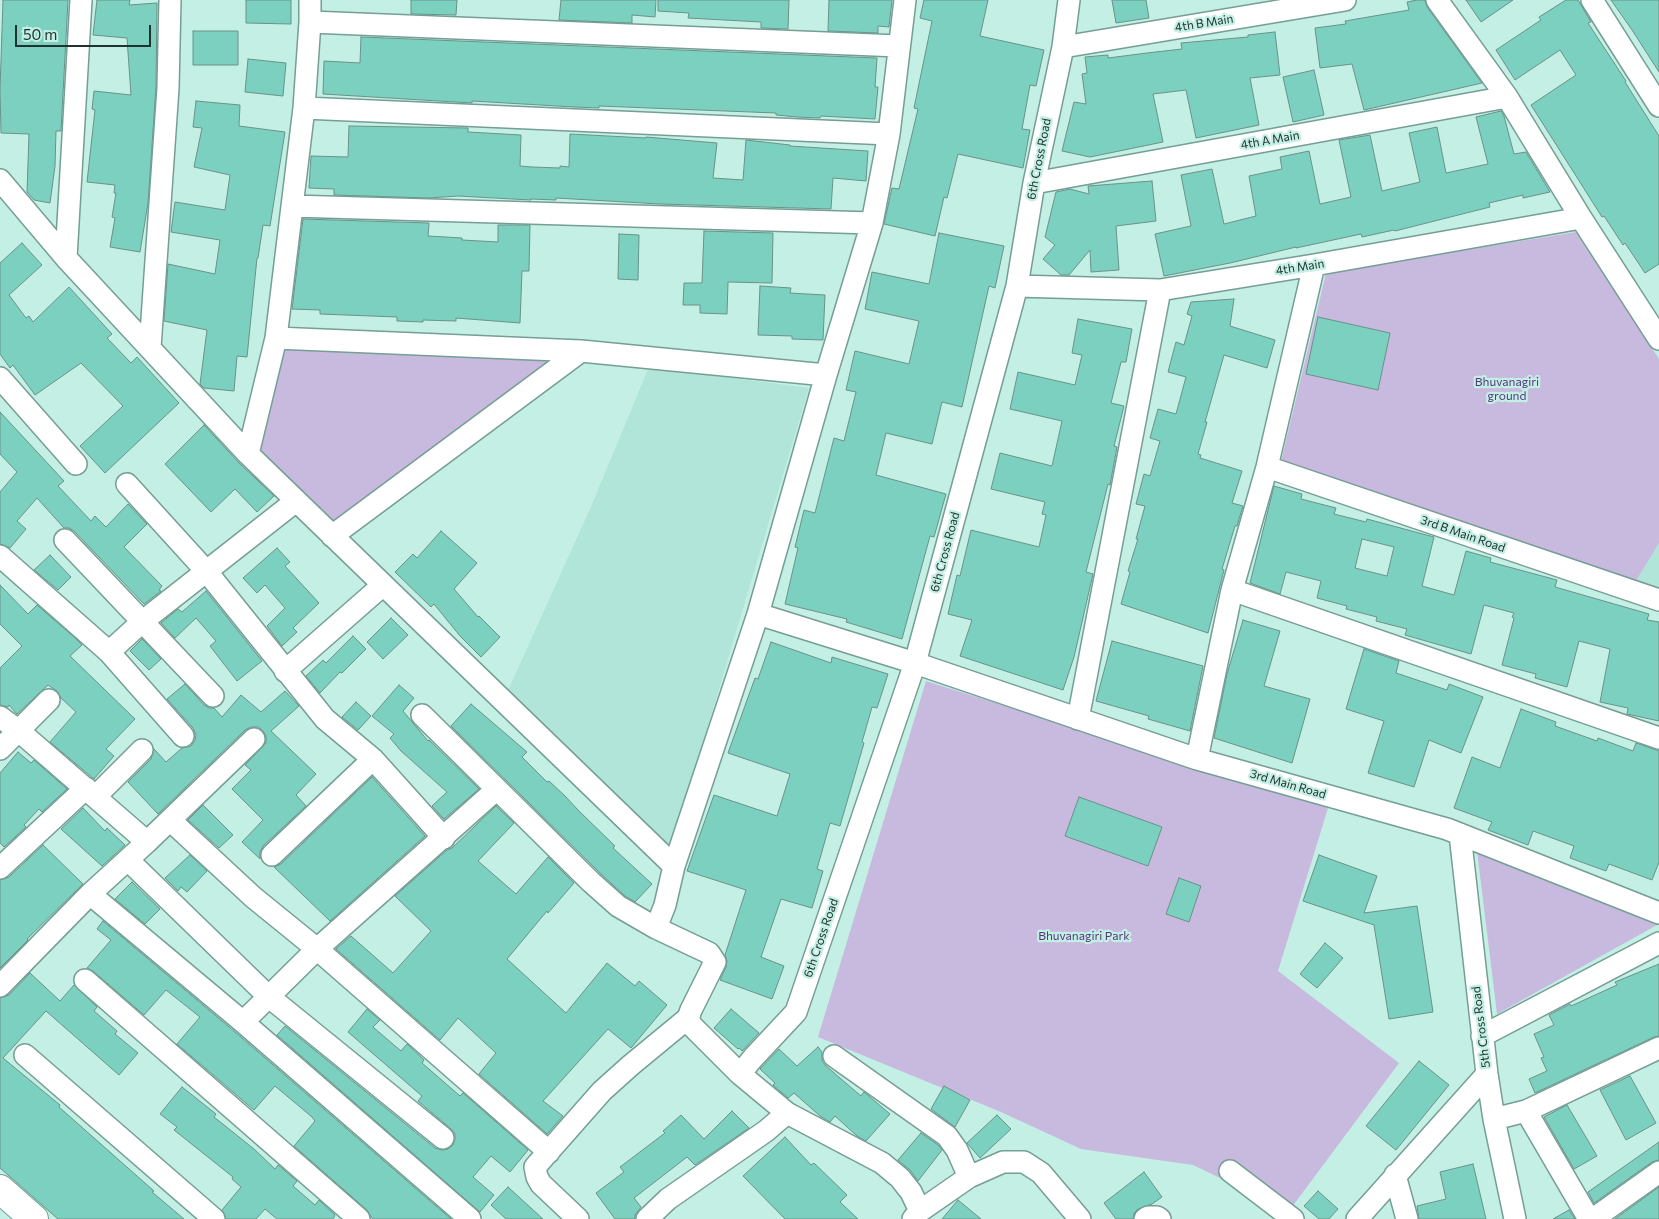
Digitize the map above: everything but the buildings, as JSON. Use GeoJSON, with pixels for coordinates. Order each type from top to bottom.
{"type":"FeatureCollection","features":[{"type":"Feature","properties":{"kind":"main road"},"geometry":{"type":"LineString","coordinates":[[0,1189],[34,1219]]}},
{"type":"Feature","properties":{"kind":"street"},"geometry":{"type":"LineString","coordinates":[[66,258],[81,0]]}},
{"type":"Feature","properties":{"kind":"street"},"geometry":{"type":"LineString","coordinates":[[150,348],[168,88],[170,0]]}},
{"type":"Feature","properties":{"kind":"street"},"geometry":{"type":"LineString","coordinates":[[248,454],[276,338],[304,108],[310,0]]}},
{"type":"Feature","properties":{"kind":"street"},"geometry":{"type":"LineString","coordinates":[[656,928],[665,905],[674,866],[758,614],[826,375],[872,223],[889,134],[905,0]]}},
{"type":"Feature","properties":{"kind":"street","name":"6th Cross Road"},"geometry":{"type":"LineString","coordinates":[[740,1074],[796,1012],[915,663],[1017,286],[1034,183],[1063,47],[1070,0]]}},
{"type":"Feature","properties":{"kind":"street","name":"4th B Main"},"geometry":{"type":"LineString","coordinates":[[1063,47],[1345,0]]}},
{"type":"Feature","properties":{"kind":"street"},"geometry":{"type":"LineString","coordinates":[[1437,0],[1507,97],[1581,218],[1659,339]]}},
{"type":"Feature","properties":{"kind":"street"},"geometry":{"type":"LineString","coordinates":[[1592,0],[1659,106]]}},
{"type":"Feature","properties":{"kind":"street"},"geometry":{"type":"LineString","coordinates":[[310,22],[899,46]]}},
{"type":"Feature","properties":{"kind":"street","name":"4th A Main"},"geometry":{"type":"LineString","coordinates":[[1034,183],[1507,97]]}},
{"type":"Feature","properties":{"kind":"street"},"geometry":{"type":"LineString","coordinates":[[304,108],[889,134]]}},
{"type":"Feature","properties":{"kind":"street"},"geometry":{"type":"LineString","coordinates":[[0,180],[66,258],[248,454],[674,866]]}},
{"type":"Feature","properties":{"kind":"street"},"geometry":{"type":"LineString","coordinates":[[292,206],[872,223]]}},
{"type":"Feature","properties":{"kind":"street","name":"4th Main"},"geometry":{"type":"LineString","coordinates":[[1017,286],[1160,290],[1581,218]]}},
{"type":"Feature","properties":{"kind":"street"},"geometry":{"type":"LineString","coordinates":[[1197,759],[1232,590],[1267,467],[1314,265]]}},
{"type":"Feature","properties":{"kind":"street"},"geometry":{"type":"LineString","coordinates":[[1078,718],[1160,290]]}},
{"type":"Feature","properties":{"kind":"street"},"geometry":{"type":"LineString","coordinates":[[276,338],[581,351],[826,375]]}},
{"type":"Feature","properties":{"kind":"street"},"geometry":{"type":"LineString","coordinates":[[332,536],[581,351]]}},
{"type":"Feature","properties":{"kind":"street"},"geometry":{"type":"LineString","coordinates":[[0,378],[76,464]]}},
{"type":"Feature","properties":{"kind":"street","name":"3rd B Main Road"},"geometry":{"type":"LineString","coordinates":[[1267,467],[1659,600]]}},
{"type":"Feature","properties":{"kind":"street"},"geometry":{"type":"LineString","coordinates":[[127,484],[206,572],[325,719],[373,759],[444,838]]}},
{"type":"Feature","properties":{"kind":"street"},"geometry":{"type":"LineString","coordinates":[[109,652],[143,621],[296,501]]}},
{"type":"Feature","properties":{"kind":"street"},"geometry":{"type":"LineString","coordinates":[[65,540],[213,696]]}},
{"type":"Feature","properties":{"kind":"street"},"geometry":{"type":"LineString","coordinates":[[0,556],[109,652],[183,736]]}},
{"type":"Feature","properties":{"kind":"street"},"geometry":{"type":"LineString","coordinates":[[285,671],[383,585]]}},
{"type":"Feature","properties":{"kind":"street"},"geometry":{"type":"LineString","coordinates":[[1232,590],[1659,738]]}},
{"type":"Feature","properties":{"kind":"street","name":"3rd Main Road"},"geometry":{"type":"LineString","coordinates":[[758,614],[915,663],[1197,759],[1460,834],[1659,912]]}},
{"type":"Feature","properties":{"kind":"street"},"geometry":{"type":"LineString","coordinates":[[0,749],[49,700]]}},
{"type":"Feature","properties":{"kind":"street"},"geometry":{"type":"LineString","coordinates":[[422,715],[591,882],[618,906],[656,928],[709,953],[715,962],[688,1018],[602,1091],[535,1167],[541,1184],[578,1219]]}},
{"type":"Feature","properties":{"kind":"street"},"geometry":{"type":"LineString","coordinates":[[0,717],[19,730],[147,842]]}},
{"type":"Feature","properties":{"kind":"street"},"geometry":{"type":"LineString","coordinates":[[0,986],[90,894],[254,739]]}},
{"type":"Feature","properties":{"kind":"street"},"geometry":{"type":"LineString","coordinates":[[0,868],[142,750]]}},
{"type":"Feature","properties":{"kind":"street"},"geometry":{"type":"LineString","coordinates":[[272,855],[373,759]]}},
{"type":"Feature","properties":{"kind":"street"},"geometry":{"type":"LineString","coordinates":[[243,1022],[317,949],[497,790]]}},
{"type":"Feature","properties":{"kind":"street"},"geometry":{"type":"LineString","coordinates":[[170,820],[253,897],[317,949],[549,1152]]}},
{"type":"Feature","properties":{"kind":"street","name":"5th Cross Road"},"geometry":{"type":"LineString","coordinates":[[1460,834],[1487,1074],[1494,1119],[1515,1219]]}},
{"type":"Feature","properties":{"kind":"street"},"geometry":{"type":"LineString","coordinates":[[128,860],[268,996],[443,1138]]}},
{"type":"Feature","properties":{"kind":"street"},"geometry":{"type":"LineString","coordinates":[[90,894],[243,1022],[470,1219]]}},
{"type":"Feature","properties":{"kind":"street"},"geometry":{"type":"LineString","coordinates":[[1482,1036],[1659,943]]}},
{"type":"Feature","properties":{"kind":"street"},"geometry":{"type":"LineString","coordinates":[[86,980],[359,1219]]}},
{"type":"Feature","properties":{"kind":"street"},"geometry":{"type":"LineString","coordinates":[[688,1018],[692,1026],[740,1074],[787,1113],[882,1164],[900,1178],[911,1192],[916,1215],[968,1177],[1004,1162],[1024,1162],[1041,1173],[1080,1219]]}},
{"type":"Feature","properties":{"kind":"street"},"geometry":{"type":"LineString","coordinates":[[1494,1119],[1526,1111],[1659,1048]]}},
{"type":"Feature","properties":{"kind":"street"},"geometry":{"type":"LineString","coordinates":[[25,1055],[214,1219]]}},
{"type":"Feature","properties":{"kind":"street"},"geometry":{"type":"LineString","coordinates":[[834,1056],[948,1136],[957,1150],[968,1177]]}},
{"type":"Feature","properties":{"kind":"street"},"geometry":{"type":"LineString","coordinates":[[1357,1219],[1487,1074]]}},
{"type":"Feature","properties":{"kind":"street"},"geometry":{"type":"LineString","coordinates":[[1526,1111],[1589,1219]]}},
{"type":"Feature","properties":{"kind":"street"},"geometry":{"type":"LineString","coordinates":[[647,1219],[668,1199],[766,1131],[787,1113]]}},
{"type":"Feature","properties":{"kind":"street"},"geometry":{"type":"LineString","coordinates":[[1230,1171],[1293,1219]]}},
{"type":"Feature","properties":{"kind":"street"},"geometry":{"type":"LineString","coordinates":[[1593,1219],[1659,1172]]}},
{"type":"Feature","properties":{"kind":"street"},"geometry":{"type":"LineString","coordinates":[[1395,1175],[1408,1219]]}},
{"type":"Feature","properties":{"kind":"street"},"geometry":{"type":"LineString","coordinates":[[1145,1219],[1157,1217],[1160,1219]]}},
{"type":"Feature","properties":{"kind":"shaded area"},"geometry":{"type":"Polygon","coordinates":[[[649,367],[809,388],[670,853],[505,697],[590,509],[649,367]]]}},
{"type":"Feature","properties":{"kind":"shaded area"},"geometry":{"type":"Polygon","coordinates":[[[1659,543],[1659,589],[1636,580],[1659,543]]]}},
{"type":"Feature","properties":{"kind":"green space","name":"Bhuvanagiri ground"},"geometry":{"type":"Polygon","coordinates":[[[1576,232],[1659,359],[1659,543],[1636,581],[1280,466],[1326,273],[1576,232]]]}},
{"type":"Feature","properties":{"kind":"green space"},"geometry":{"type":"Polygon","coordinates":[[[283,348],[553,358],[334,523],[257,453],[283,348]]]}},
{"type":"Feature","properties":{"kind":"green space","name":"Bhuvanagiri Park"},"geometry":{"type":"Polygon","coordinates":[[[926,681],[1328,808],[1278,971],[1399,1063],[1289,1211],[1193,1165],[1081,1149],[1001,1112],[818,1037],[926,681]]]}},
{"type":"Feature","properties":{"kind":"green space"},"geometry":{"type":"Polygon","coordinates":[[[1477,851],[1657,925],[1497,1014],[1477,851]]]}}]}
